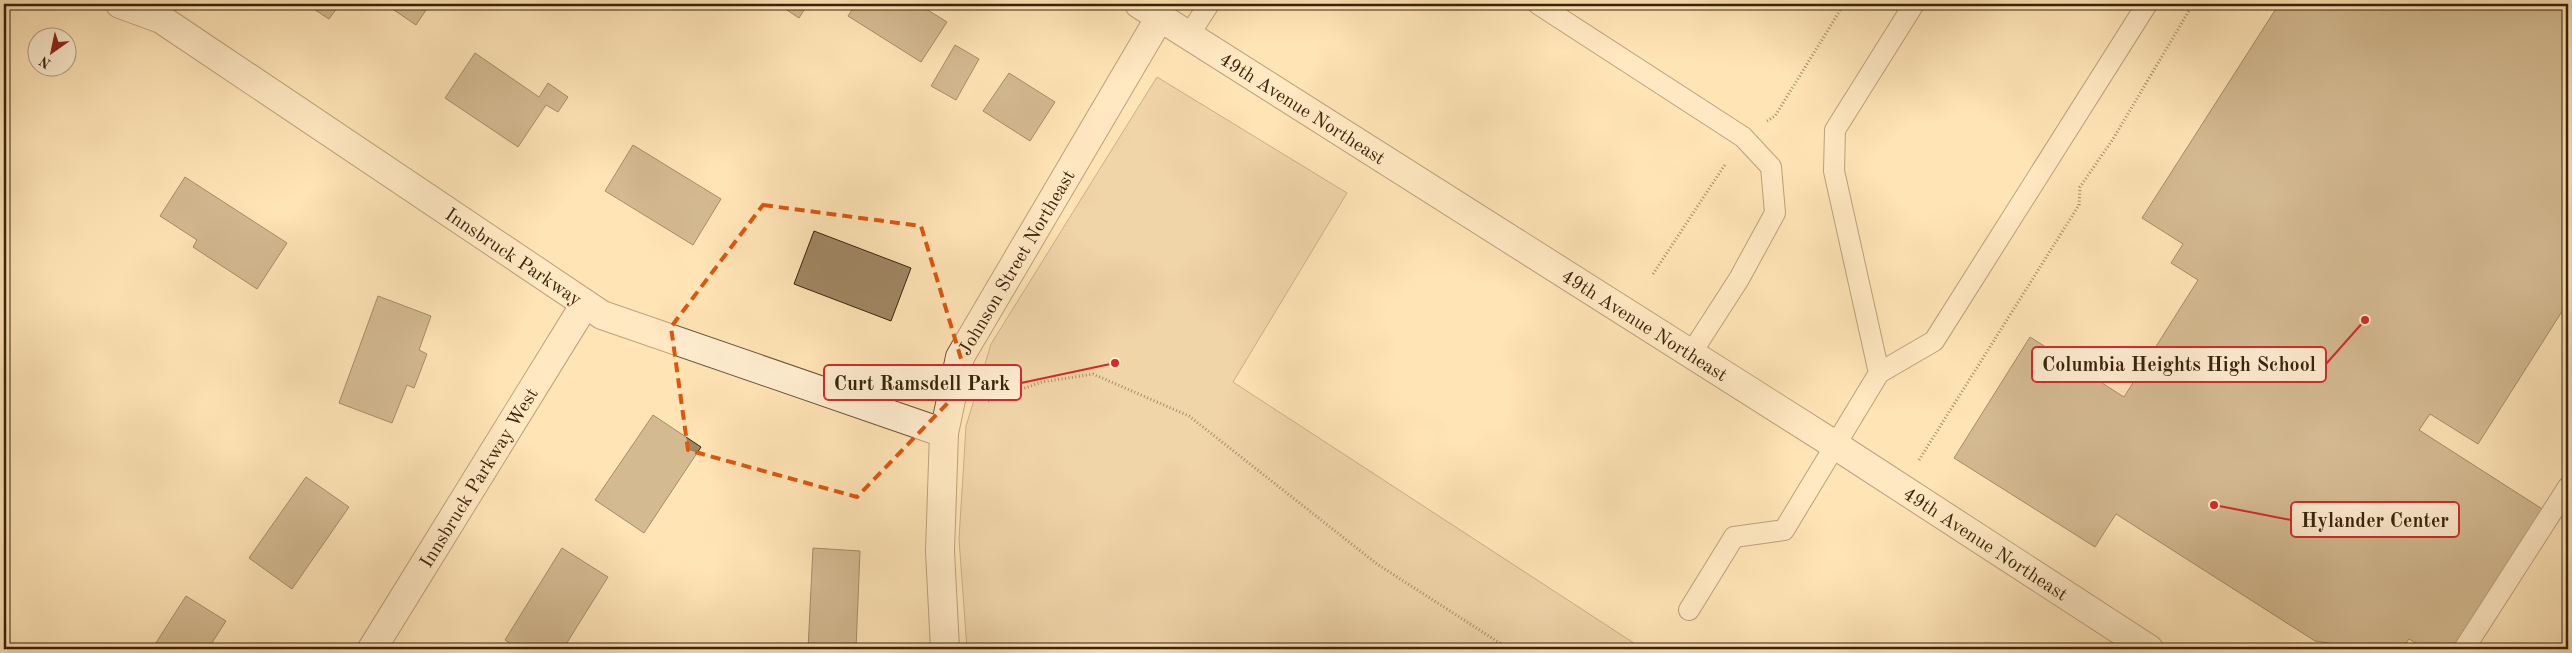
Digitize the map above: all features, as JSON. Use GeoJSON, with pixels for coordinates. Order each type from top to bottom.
{"type":"FeatureCollection","features":[{"type":"Feature","properties":{"kind":"street","name":"Innsbruck Parkway"},"geometry":{"type":"LineString","coordinates":[[120,4],[161,19],[602,315],[944,433]]}},
{"type":"Feature","properties":{"kind":"street","name":"49th Avenue Northeast"},"geometry":{"type":"LineString","coordinates":[[1149,10],[1835,445],[2149,649]]}},
{"type":"Feature","properties":{"kind":"street","name":"Johnson Street Northeast"},"geometry":{"type":"LineString","coordinates":[[945,649],[940,551],[944,433],[960,358],[1149,10]]}},
{"type":"Feature","properties":{"kind":"street","name":"Innsbruck Parkway West"},"geometry":{"type":"LineString","coordinates":[[372,649],[585,304]]}},
{"type":"Feature","properties":{"kind":"lane"},"geometry":{"type":"LineString","coordinates":[[1188,35],[1209,4]]}},
{"type":"Feature","properties":{"kind":"lane"},"geometry":{"type":"LineString","coordinates":[[1538,4],[1743,137],[1771,167],[1775,213],[1739,279],[1690,354]]}},
{"type":"Feature","properties":{"kind":"lane"},"geometry":{"type":"LineString","coordinates":[[1879,373],[1834,171],[1835,130],[1914,4]]}},
{"type":"Feature","properties":{"kind":"lane"},"geometry":{"type":"LineString","coordinates":[[1689,610],[1734,537],[1784,530],[1879,373],[1934,341],[2147,4]]}},
{"type":"Feature","properties":{"kind":"lane"},"geometry":{"type":"LineString","coordinates":[[2464,649],[2568,487]]}},
{"type":"Feature","properties":{"kind":"path"},"geometry":{"type":"LineString","coordinates":[[1901,488],[2079,205],[2080,187],[2113,139],[2193,4]]}},
{"type":"Feature","properties":{"kind":"path"},"geometry":{"type":"LineString","coordinates":[[988,401],[1042,382],[1093,374],[1189,416],[1376,564],[1508,649]]}},
{"type":"Feature","properties":{"kind":"highlighted area"},"geometry":{"type":"Polygon","coordinates":[[[763,205],[921,226],[968,382],[857,497],[688,450],[671,327],[763,205]]]}},
{"type":"Feature","properties":{"kind":"shaded area"},"geometry":{"type":"Polygon","coordinates":[[[1157,77],[1347,193],[1233,382],[1643,649],[967,649],[959,539],[966,426],[991,344],[1157,77]]]}},
{"type":"Feature","properties":{"kind":"building"},"geometry":{"type":"Polygon","coordinates":[[[306,4],[340,4],[329,19],[306,4]]]}},
{"type":"Feature","properties":{"kind":"building"},"geometry":{"type":"Polygon","coordinates":[[[385,4],[430,4],[416,25],[385,4]]]}},
{"type":"Feature","properties":{"kind":"building"},"geometry":{"type":"Polygon","coordinates":[[[778,4],[808,4],[799,18],[778,4]]]}},
{"type":"Feature","properties":{"kind":"building"},"geometry":{"type":"Polygon","coordinates":[[[856,4],[918,4],[947,22],[921,62],[848,16],[856,4]]]}},
{"type":"Feature","properties":{"kind":"building"},"geometry":{"type":"Polygon","coordinates":[[[2279,4],[2568,4],[2568,302],[2478,444],[2430,414],[2419,430],[2550,514],[2464,649],[2425,649],[2409,639],[2402,649],[2369,649],[2315,641],[2116,514],[2095,547],[1954,458],[2030,337],[2124,397],[2198,280],[2171,263],[2183,244],[2142,218],[2279,4]]]}},
{"type":"Feature","properties":{"kind":"building"},"geometry":{"type":"Polygon","coordinates":[[[955,45],[979,59],[956,100],[931,86],[955,45]]]}},
{"type":"Feature","properties":{"kind":"building"},"geometry":{"type":"Polygon","coordinates":[[[475,53],[539,97],[548,83],[568,97],[558,112],[546,105],[518,147],[445,98],[475,53]]]}},
{"type":"Feature","properties":{"kind":"building"},"geometry":{"type":"Polygon","coordinates":[[[1009,73],[1055,102],[1030,141],[983,111],[1009,73]]]}},
{"type":"Feature","properties":{"kind":"building"},"geometry":{"type":"Polygon","coordinates":[[[633,145],[721,199],[693,245],[605,191],[633,145]]]}},
{"type":"Feature","properties":{"kind":"building"},"geometry":{"type":"Polygon","coordinates":[[[185,177],[287,243],[257,289],[193,247],[197,240],[160,216],[185,177]]]}},
{"type":"Feature","properties":{"kind":"building"},"geometry":{"type":"Polygon","coordinates":[[[814,231],[911,268],[891,321],[794,284],[814,231]]]}},
{"type":"Feature","properties":{"kind":"building"},"geometry":{"type":"Polygon","coordinates":[[[378,296],[431,316],[419,350],[427,354],[414,388],[407,385],[392,423],[339,403],[378,296]]]}},
{"type":"Feature","properties":{"kind":"building"},"geometry":{"type":"Polygon","coordinates":[[[653,415],[701,447],[644,533],[595,500],[653,415]]]}},
{"type":"Feature","properties":{"kind":"building"},"geometry":{"type":"Polygon","coordinates":[[[306,477],[349,507],[292,589],[249,558],[306,477]]]}},
{"type":"Feature","properties":{"kind":"building"},"geometry":{"type":"Polygon","coordinates":[[[562,548],[608,577],[563,649],[520,649],[505,640],[562,548]]]}},
{"type":"Feature","properties":{"kind":"building"},"geometry":{"type":"Polygon","coordinates":[[[813,548],[860,551],[856,649],[808,649],[813,548]]]}},
{"type":"Feature","properties":{"kind":"building"},"geometry":{"type":"Polygon","coordinates":[[[186,596],[226,621],[208,649],[152,649],[186,596]]]}},
{"type":"Feature","properties":{"kind":"place","name":"Columbia Heights High School"},"geometry":{"type":"Point","coordinates":[2365,320]}},
{"type":"Feature","properties":{"kind":"place","name":"Curt Ramsdell Park"},"geometry":{"type":"Point","coordinates":[1115,363]}},
{"type":"Feature","properties":{"kind":"place","name":"Hylander Center"},"geometry":{"type":"Point","coordinates":[2214,505]}}]}
